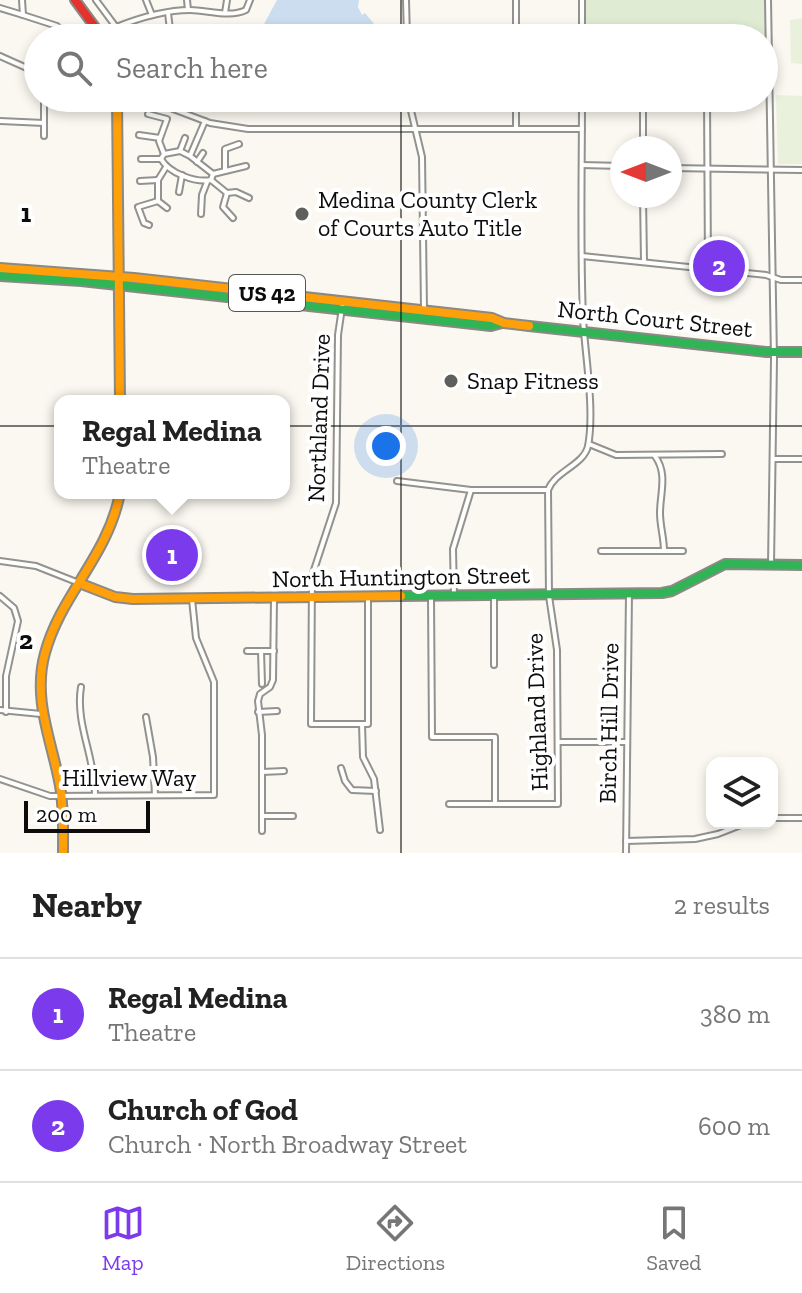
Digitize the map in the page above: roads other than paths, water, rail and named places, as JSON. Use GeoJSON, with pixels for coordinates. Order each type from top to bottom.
{"type":"FeatureCollection","features":[{"type":"Feature","properties":{"kind":"street"},"geometry":{"type":"LineString","coordinates":[[22,0],[23,15]]}},
{"type":"Feature","properties":{"kind":"street"},"geometry":{"type":"LineString","coordinates":[[75,0],[93,24]]}},
{"type":"Feature","properties":{"kind":"street"},"geometry":{"type":"LineString","coordinates":[[96,0],[114,24]]}},
{"type":"Feature","properties":{"kind":"street"},"geometry":{"type":"LineString","coordinates":[[146,0],[152,15]]}},
{"type":"Feature","properties":{"kind":"street"},"geometry":{"type":"LineString","coordinates":[[187,0],[188,10]]}},
{"type":"Feature","properties":{"kind":"street"},"geometry":{"type":"LineString","coordinates":[[225,13],[227,0]]}},
{"type":"Feature","properties":{"kind":"street"},"geometry":{"type":"LineString","coordinates":[[125,24],[152,15],[188,10],[242,12],[250,0]]}},
{"type":"Feature","properties":{"kind":"street"},"geometry":{"type":"LineString","coordinates":[[406,0],[407,24]]}},
{"type":"Feature","properties":{"kind":"street"},"geometry":{"type":"LineString","coordinates":[[516,0],[516,24]]}},
{"type":"Feature","properties":{"kind":"street"},"geometry":{"type":"LineString","coordinates":[[582,0],[582,24]]}},
{"type":"Feature","properties":{"kind":"street"},"geometry":{"type":"LineString","coordinates":[[768,0],[769,24]]}},
{"type":"Feature","properties":{"kind":"street"},"geometry":{"type":"LineString","coordinates":[[0,8],[51,24]]}},
{"type":"Feature","properties":{"kind":"street"},"geometry":{"type":"LineString","coordinates":[[168,13],[169,24]]}},
{"type":"Feature","properties":{"kind":"street"},"geometry":{"type":"LineString","coordinates":[[0,56],[24,67]]}},
{"type":"Feature","properties":{"kind":"street"},"geometry":{"type":"LineString","coordinates":[[44,112],[44,136]]}},
{"type":"Feature","properties":{"kind":"street"},"geometry":{"type":"LineString","coordinates":[[117,112],[120,395]]}},
{"type":"Feature","properties":{"kind":"street"},"geometry":{"type":"LineString","coordinates":[[183,112],[205,121],[248,129],[582,129]]}},
{"type":"Feature","properties":{"kind":"street"},"geometry":{"type":"LineString","coordinates":[[411,112],[423,173],[424,310]]}},
{"type":"Feature","properties":{"kind":"street"},"geometry":{"type":"LineString","coordinates":[[516,112],[516,129]]}},
{"type":"Feature","properties":{"kind":"street"},"geometry":{"type":"LineString","coordinates":[[397,481],[471,490],[548,490],[551,482],[583,456],[589,444],[589,399],[582,256],[582,112]]}},
{"type":"Feature","properties":{"kind":"street"},"geometry":{"type":"LineString","coordinates":[[643,112],[643,136]]}},
{"type":"Feature","properties":{"kind":"street"},"geometry":{"type":"LineString","coordinates":[[707,112],[708,269]]}},
{"type":"Feature","properties":{"kind":"street"},"geometry":{"type":"LineString","coordinates":[[771,112],[771,565]]}},
{"type":"Feature","properties":{"kind":"street"},"geometry":{"type":"LineString","coordinates":[[148,114],[167,119],[160,138],[166,167],[158,180],[158,201]]}},
{"type":"Feature","properties":{"kind":"street"},"geometry":{"type":"LineString","coordinates":[[0,121],[44,123]]}},
{"type":"Feature","properties":{"kind":"street"},"geometry":{"type":"LineString","coordinates":[[190,156],[205,121]]}},
{"type":"Feature","properties":{"kind":"street"},"geometry":{"type":"LineString","coordinates":[[139,135],[160,138]]}},
{"type":"Feature","properties":{"kind":"street"},"geometry":{"type":"LineString","coordinates":[[180,151],[185,138]]}},
{"type":"Feature","properties":{"kind":"street"},"geometry":{"type":"LineString","coordinates":[[225,170],[225,149],[239,144]]}},
{"type":"Feature","properties":{"kind":"street"},"geometry":{"type":"LineString","coordinates":[[141,159],[180,151],[213,174]]}},
{"type":"Feature","properties":{"kind":"street"},"geometry":{"type":"LineString","coordinates":[[197,162],[203,153]]}},
{"type":"Feature","properties":{"kind":"street"},"geometry":{"type":"LineString","coordinates":[[582,165],[610,166]]}},
{"type":"Feature","properties":{"kind":"street"},"geometry":{"type":"LineString","coordinates":[[201,214],[202,195],[213,174],[246,166]]}},
{"type":"Feature","properties":{"kind":"street"},"geometry":{"type":"LineString","coordinates":[[166,167],[182,175],[209,181],[227,193],[236,192],[249,198]]}},
{"type":"Feature","properties":{"kind":"street"},"geometry":{"type":"LineString","coordinates":[[682,168],[802,170]]}},
{"type":"Feature","properties":{"kind":"street"},"geometry":{"type":"LineString","coordinates":[[179,192],[182,175]]}},
{"type":"Feature","properties":{"kind":"street"},"geometry":{"type":"LineString","coordinates":[[140,181],[158,180]]}},
{"type":"Feature","properties":{"kind":"street"},"geometry":{"type":"LineString","coordinates":[[227,193],[223,207],[233,218]]}},
{"type":"Feature","properties":{"kind":"street"},"geometry":{"type":"LineString","coordinates":[[158,201],[167,208]]}},
{"type":"Feature","properties":{"kind":"street"},"geometry":{"type":"LineString","coordinates":[[149,225],[144,223],[138,207],[158,201]]}},
{"type":"Feature","properties":{"kind":"street"},"geometry":{"type":"LineString","coordinates":[[643,208],[644,262]]}},
{"type":"Feature","properties":{"kind":"street"},"geometry":{"type":"LineString","coordinates":[[582,256],[802,280]]}},
{"type":"Feature","properties":{"kind":"street","name":"North Court Street"},"geometry":{"type":"LineString","coordinates":[[0,268],[342,305],[491,326],[504,323]]}},
{"type":"Feature","properties":{"kind":"street","name":"North Court Street"},"geometry":{"type":"LineString","coordinates":[[0,276],[120,281]]}},
{"type":"Feature","properties":{"kind":"street","name":"North Court Street"},"geometry":{"type":"LineString","coordinates":[[342,305],[424,310],[584,332],[773,352],[802,352]]}},
{"type":"Feature","properties":{"kind":"street","name":"Northland Drive"},"geometry":{"type":"LineString","coordinates":[[342,305],[338,356],[338,492],[332,521],[315,564],[311,598],[311,724],[365,724]]}},
{"type":"Feature","properties":{"kind":"street"},"geometry":{"type":"LineString","coordinates":[[589,444],[612,454],[722,454]]}},
{"type":"Feature","properties":{"kind":"street"},"geometry":{"type":"LineString","coordinates":[[654,456],[662,474],[660,511],[664,551]]}},
{"type":"Feature","properties":{"kind":"street"},"geometry":{"type":"LineString","coordinates":[[773,459],[802,459]]}},
{"type":"Feature","properties":{"kind":"street"},"geometry":{"type":"LineString","coordinates":[[454,596],[453,549],[471,490]]}},
{"type":"Feature","properties":{"kind":"street","name":"Highland Drive"},"geometry":{"type":"LineString","coordinates":[[495,804],[558,804],[557,645],[549,596],[548,490]]}},
{"type":"Feature","properties":{"kind":"street"},"geometry":{"type":"LineString","coordinates":[[63,853],[62,795],[41,714],[39,690],[45,653],[58,617],[111,530],[119,499]]}},
{"type":"Feature","properties":{"kind":"street"},"geometry":{"type":"LineString","coordinates":[[601,551],[683,551]]}},
{"type":"Feature","properties":{"kind":"street","name":"North Huntington Street"},"geometry":{"type":"LineString","coordinates":[[0,561],[36,566],[123,598],[192,599],[549,596],[672,591],[725,564],[802,565]]}},
{"type":"Feature","properties":{"kind":"street","name":"Birch Hill Drive"},"geometry":{"type":"LineString","coordinates":[[626,853],[629,593]]}},
{"type":"Feature","properties":{"kind":"street"},"geometry":{"type":"LineString","coordinates":[[0,596],[14,608],[18,621],[6,676],[3,711],[41,714]]}},
{"type":"Feature","properties":{"kind":"street"},"geometry":{"type":"LineString","coordinates":[[494,596],[494,665]]}},
{"type":"Feature","properties":{"kind":"street"},"geometry":{"type":"LineString","coordinates":[[368,597],[363,757],[371,771],[376,791],[380,830]]}},
{"type":"Feature","properties":{"kind":"street"},"geometry":{"type":"LineString","coordinates":[[431,597],[432,737],[495,737],[495,804],[449,804]]}},
{"type":"Feature","properties":{"kind":"street"},"geometry":{"type":"LineString","coordinates":[[262,831],[258,712],[259,696],[273,680],[274,598]]}},
{"type":"Feature","properties":{"kind":"street","name":"Hillview Way"},"geometry":{"type":"LineString","coordinates":[[0,779],[44,796],[214,795],[214,682],[196,638],[192,599]]}},
{"type":"Feature","properties":{"kind":"street"},"geometry":{"type":"LineString","coordinates":[[247,651],[274,651]]}},
{"type":"Feature","properties":{"kind":"street"},"geometry":{"type":"LineString","coordinates":[[261,651],[262,684]]}},
{"type":"Feature","properties":{"kind":"street"},"geometry":{"type":"LineString","coordinates":[[81,687],[80,714],[92,762],[95,794]]}},
{"type":"Feature","properties":{"kind":"street"},"geometry":{"type":"LineString","coordinates":[[258,712],[277,711]]}},
{"type":"Feature","properties":{"kind":"street"},"geometry":{"type":"LineString","coordinates":[[146,717],[155,795]]}},
{"type":"Feature","properties":{"kind":"street"},"geometry":{"type":"LineString","coordinates":[[558,742],[627,742]]}},
{"type":"Feature","properties":{"kind":"street"},"geometry":{"type":"LineString","coordinates":[[341,768],[352,790],[376,791]]}},
{"type":"Feature","properties":{"kind":"street"},"geometry":{"type":"LineString","coordinates":[[262,772],[284,771]]}},
{"type":"Feature","properties":{"kind":"street"},"geometry":{"type":"LineString","coordinates":[[262,816],[293,816]]}},
{"type":"Feature","properties":{"kind":"street"},"geometry":{"type":"LineString","coordinates":[[778,818],[802,818]]}},
{"type":"Feature","properties":{"kind":"street"},"geometry":{"type":"LineString","coordinates":[[626,841],[695,839],[731,829]]}},
{"type":"Feature","properties":{"kind":"water"},"geometry":{"type":"Polygon","coordinates":[[[277,0],[359,0],[362,15],[365,13],[374,24],[264,24],[277,0]]]}},
{"type":"Feature","properties":{"kind":"place","name":"Medina County Clerk of Courts Auto Title"},"geometry":{"type":"Point","coordinates":[302,214]}},
{"type":"Feature","properties":{"kind":"place","name":"Church of God"},"geometry":{"type":"Point","coordinates":[719,266]}},
{"type":"Feature","properties":{"kind":"place","name":"Snap Fitness"},"geometry":{"type":"Point","coordinates":[451,381]}},
{"type":"Feature","properties":{"kind":"place","name":"Regal Medina"},"geometry":{"type":"Point","coordinates":[172,555]}}]}
